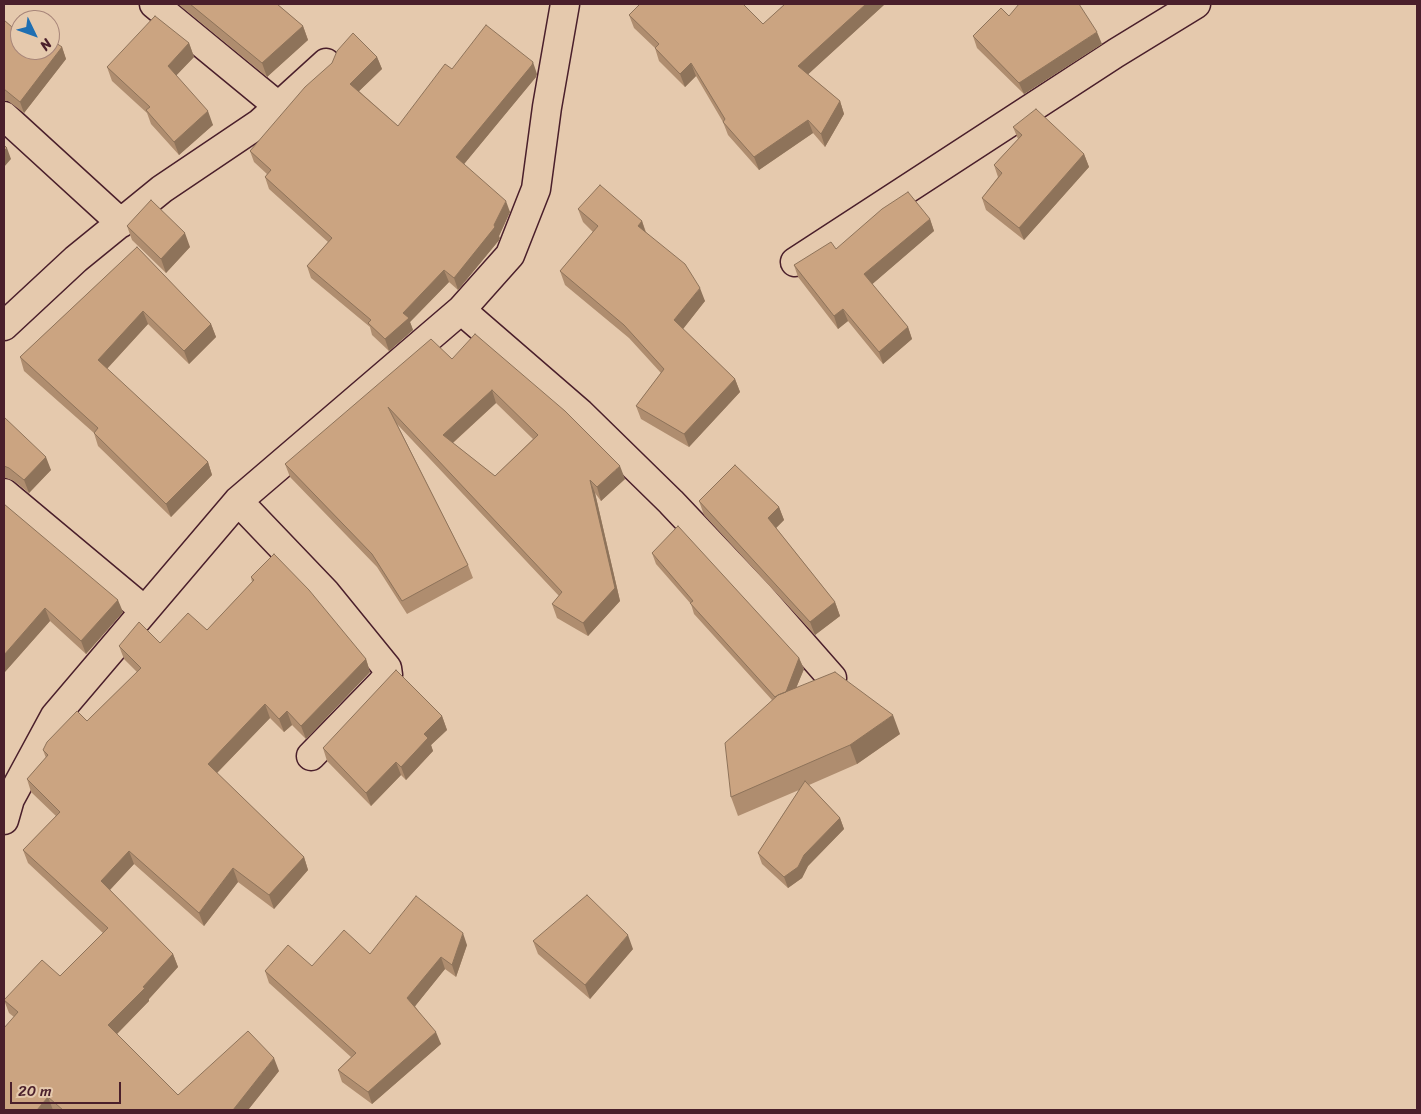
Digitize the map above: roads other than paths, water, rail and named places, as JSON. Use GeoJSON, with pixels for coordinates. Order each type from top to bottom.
{"type":"FeatureCollection","features":[{"type":"Feature","properties":{"kind":"street"},"geometry":{"type":"LineString","coordinates":[[154,4],[278,106]]}},
{"type":"Feature","properties":{"kind":"street"},"geometry":{"type":"LineString","coordinates":[[4,820],[10,799],[54,716],[238,501],[462,310],[510,255],[536,189],[547,106],[565,4]]}},
{"type":"Feature","properties":{"kind":"street"},"geometry":{"type":"LineString","coordinates":[[795,262],[1108,58],[1196,4]]}},
{"type":"Feature","properties":{"kind":"street"},"geometry":{"type":"LineString","coordinates":[[4,326],[76,259],[162,189],[242,136],[326,63]]}},
{"type":"Feature","properties":{"kind":"street"},"geometry":{"type":"LineString","coordinates":[[4,116],[121,223]]}},
{"type":"Feature","properties":{"kind":"street"},"geometry":{"type":"LineString","coordinates":[[462,310],[580,413],[671,502],[760,596],[832,678]]}},
{"type":"Feature","properties":{"kind":"street"},"geometry":{"type":"LineString","coordinates":[[4,493],[144,610]]}},
{"type":"Feature","properties":{"kind":"street"},"geometry":{"type":"LineString","coordinates":[[238,501],[326,593],[387,668],[388,675],[382,683],[311,756]]}}]}
